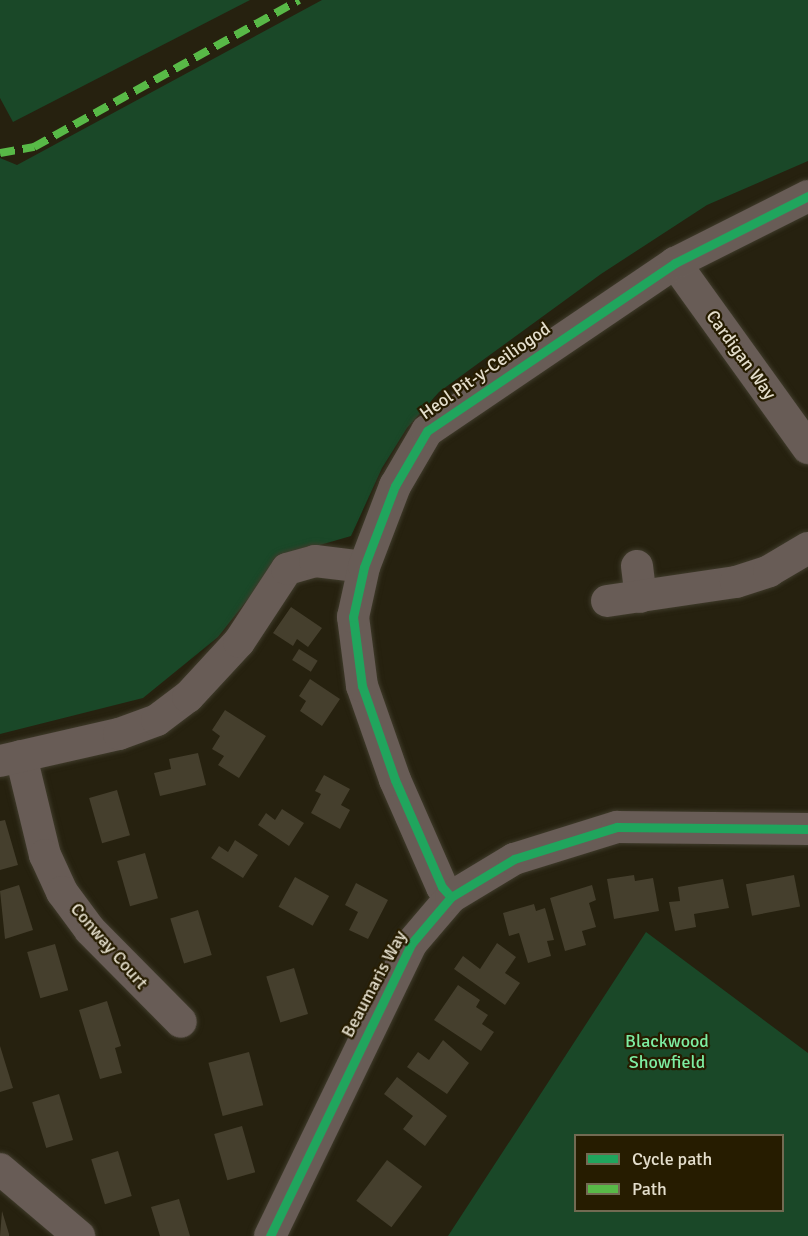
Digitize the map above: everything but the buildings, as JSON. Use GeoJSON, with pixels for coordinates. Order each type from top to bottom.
{"type":"FeatureCollection","features":[{"type":"Feature","properties":{"kind":"street","name":"Heol Pit-y-Ceiliogod"},"geometry":{"type":"LineString","coordinates":[[451,897],[442,887],[395,780],[362,686],[353,618],[364,567],[395,486],[427,431],[675,262],[808,196]]}},
{"type":"Feature","properties":{"kind":"street","name":"Cardigan Way"},"geometry":{"type":"LineString","coordinates":[[675,262],[808,448]]}},
{"type":"Feature","properties":{"kind":"street"},"geometry":{"type":"LineString","coordinates":[[607,601],[735,582],[769,571],[808,548]]}},
{"type":"Feature","properties":{"kind":"street"},"geometry":{"type":"LineString","coordinates":[[10,759],[119,734],[157,720],[188,697],[239,642],[287,568],[315,561],[364,567]]}},
{"type":"Feature","properties":{"kind":"street"},"geometry":{"type":"LineString","coordinates":[[637,566],[641,597]]}},
{"type":"Feature","properties":{"kind":"street","name":"Conway Court"},"geometry":{"type":"LineString","coordinates":[[10,759],[45,855],[62,892],[96,938],[181,1022]]}},
{"type":"Feature","properties":{"kind":"street","name":"Beaumaris Way"},"geometry":{"type":"LineString","coordinates":[[270,1236],[411,944],[451,897],[514,860],[616,826],[808,829]]}},
{"type":"Feature","properties":{"kind":"street"},"geometry":{"type":"LineString","coordinates":[[0,1169],[79,1236]]}},
{"type":"Feature","properties":{"kind":"green space"},"geometry":{"type":"Polygon","coordinates":[[[0,0],[250,0],[13,122],[0,98],[0,0]]]}},
{"type":"Feature","properties":{"kind":"green space"},"geometry":{"type":"Polygon","coordinates":[[[322,0],[808,0],[808,161],[707,205],[601,274],[439,392],[407,428],[382,468],[351,536],[282,556],[218,637],[143,698],[0,734],[0,158],[17,165],[322,0]]]}},
{"type":"Feature","properties":{"kind":"green space","name":"Blackwood Showfield"},"geometry":{"type":"Polygon","coordinates":[[[646,932],[808,1053],[808,1236],[448,1236],[646,932]]]}},
{"type":"Feature","properties":{"kind":"marked path"},"geometry":{"type":"LineString","coordinates":[[0,153],[34,147],[299,0]]}},
{"type":"Feature","properties":{"kind":"cycle path"},"geometry":{"type":"LineString","coordinates":[[451,897],[442,887],[395,780],[362,686],[353,617],[364,567],[395,486],[427,431],[675,263],[808,196]]}},
{"type":"Feature","properties":{"kind":"cycle path"},"geometry":{"type":"LineString","coordinates":[[270,1236],[411,944],[451,897],[514,859],[617,827],[808,829]]}}]}
